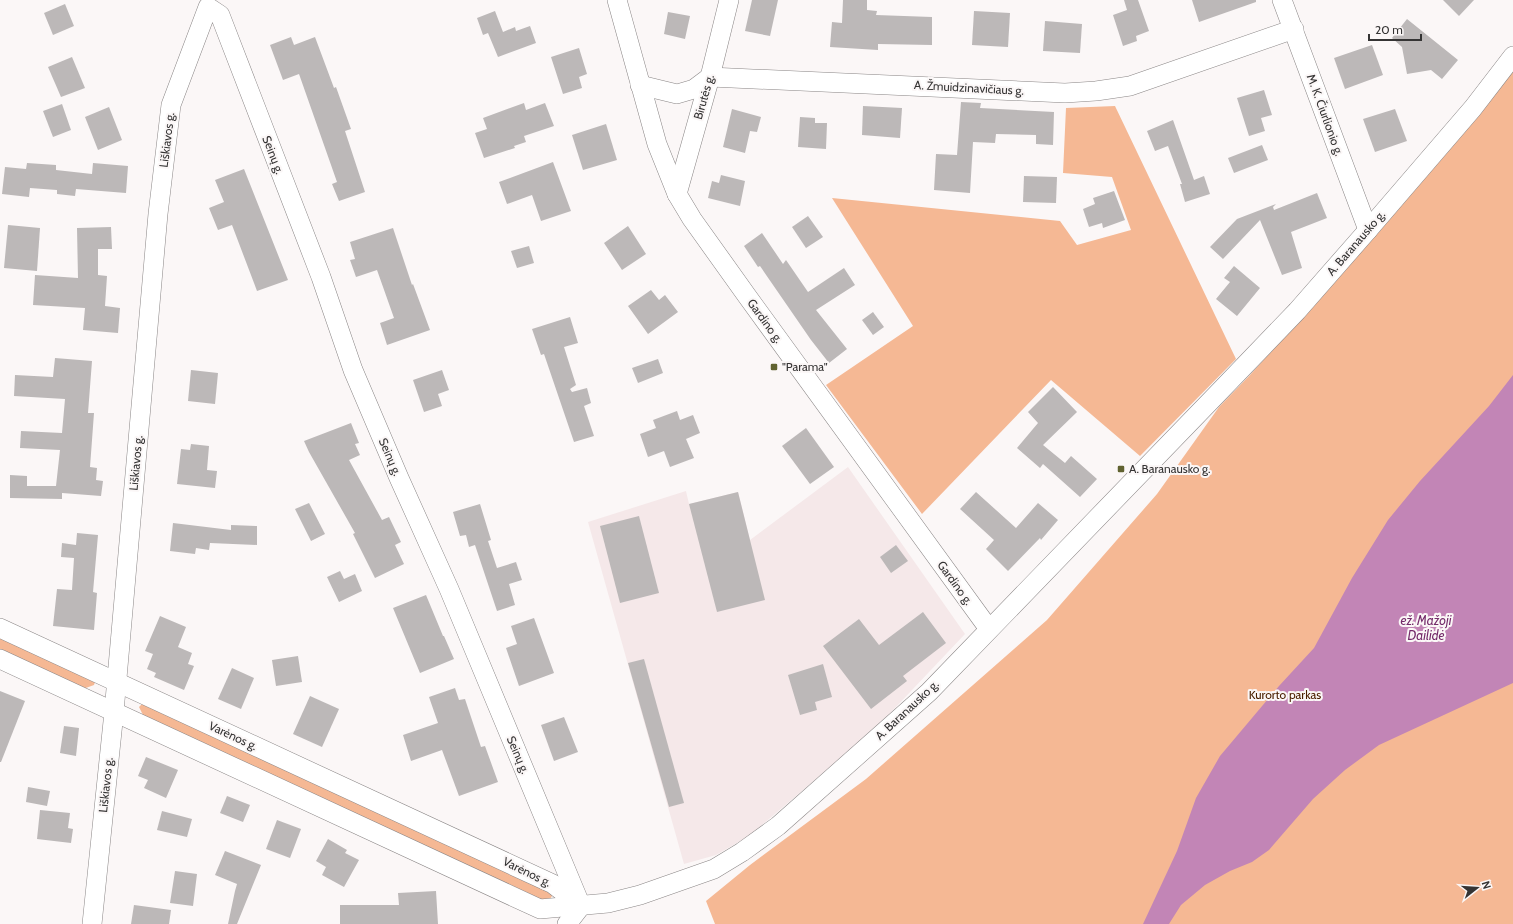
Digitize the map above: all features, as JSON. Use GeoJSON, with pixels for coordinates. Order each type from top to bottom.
{"type":"FeatureCollection","features":[{"type":"Feature","properties":{"kind":"street","name":"Gardino g."},"geometry":{"type":"LineString","coordinates":[[617,0],[657,144],[677,194],[692,219],[742,290],[989,629]]}},
{"type":"Feature","properties":{"kind":"street","name":"Birutės g."},"geometry":{"type":"LineString","coordinates":[[677,194],[710,77],[729,0]]}},
{"type":"Feature","properties":{"kind":"street","name":"M. K. Čiurlionio g."},"geometry":{"type":"LineString","coordinates":[[1282,0],[1368,230]]}},
{"type":"Feature","properties":{"kind":"street","name":"Liškiavos g."},"geometry":{"type":"LineString","coordinates":[[92,924],[114,712],[158,214],[171,105],[208,8]]}},
{"type":"Feature","properties":{"kind":"street","name":"Seinų g."},"geometry":{"type":"LineString","coordinates":[[208,8],[220,16],[321,277],[353,370],[399,478],[449,589],[581,906]]}},
{"type":"Feature","properties":{"kind":"street","name":"A. Žmuidzinavičiaus g."},"geometry":{"type":"LineString","coordinates":[[710,77],[1064,93],[1096,91],[1130,86],[1294,29]]}},
{"type":"Feature","properties":{"kind":"street","name":"A. Baranausko g."},"geometry":{"type":"LineString","coordinates":[[581,906],[608,903],[640,895],[714,869],[742,852],[778,826],[929,692],[1291,316],[1368,230],[1473,108],[1513,56]]}},
{"type":"Feature","properties":{"kind":"street"},"geometry":{"type":"LineString","coordinates":[[640,85],[677,94],[694,90],[710,77]]}},
{"type":"Feature","properties":{"kind":"street","name":"Varėnos g."},"geometry":{"type":"LineString","coordinates":[[0,628],[553,884],[581,906]]}},
{"type":"Feature","properties":{"kind":"street"},"geometry":{"type":"LineString","coordinates":[[0,659],[540,909],[581,906]]}},
{"type":"Feature","properties":{"kind":"street"},"geometry":{"type":"LineString","coordinates":[[567,924],[581,906]]}},
{"type":"Feature","properties":{"kind":"shaded area"},"geometry":{"type":"Polygon","coordinates":[[[848,467],[965,634],[877,727],[749,836],[716,855],[684,864],[588,522],[686,491],[689,504],[738,492],[750,540],[848,467]]]}},
{"type":"Feature","properties":{"kind":"green space","name":"Kurorto parkas"},"geometry":{"type":"Polygon","coordinates":[[[1513,64],[1513,924],[715,924],[706,901],[750,865],[866,779],[1047,620],[1157,494],[1219,407],[1250,375],[1380,230],[1513,64]]]}},
{"type":"Feature","properties":{"kind":"green space"},"geometry":{"type":"Polygon","coordinates":[[[1115,106],[1236,359],[1140,456],[1051,380],[922,514],[826,385],[913,326],[832,198],[1060,221],[1077,245],[1131,230],[1112,177],[1063,173],[1066,108],[1115,106]]]}},
{"type":"Feature","properties":{"kind":"green space"},"geometry":{"type":"Polygon","coordinates":[[[0,637],[95,682],[94,685],[83,689],[0,650],[0,637]]]}},
{"type":"Feature","properties":{"kind":"green space"},"geometry":{"type":"Polygon","coordinates":[[[142,704],[146,704],[551,892],[552,896],[550,899],[543,900],[143,715],[139,707],[142,704]]]}},
{"type":"Feature","properties":{"kind":"water","name":"ež. Mažoji Dailidė"},"geometry":{"type":"Polygon","coordinates":[[[1513,375],[1513,683],[1379,745],[1345,770],[1313,799],[1269,850],[1252,862],[1230,871],[1205,885],[1181,905],[1169,924],[1143,924],[1177,851],[1196,798],[1220,756],[1279,686],[1314,648],[1352,578],[1388,520],[1420,481],[1489,406],[1513,375]]]}},
{"type":"Feature","properties":{"kind":"building"},"geometry":{"type":"Polygon","coordinates":[[[752,0],[778,0],[770,36],[745,31],[752,0]]]}},
{"type":"Feature","properties":{"kind":"building"},"geometry":{"type":"Polygon","coordinates":[[[843,0],[867,0],[867,10],[877,11],[876,15],[932,17],[932,45],[878,44],[878,50],[830,47],[832,22],[842,23],[843,0]]]}},
{"type":"Feature","properties":{"kind":"building"},"geometry":{"type":"Polygon","coordinates":[[[1124,0],[1138,0],[1149,31],[1136,36],[1137,41],[1123,46],[1113,15],[1127,10],[1124,0]]]}},
{"type":"Feature","properties":{"kind":"building"},"geometry":{"type":"Polygon","coordinates":[[[1192,0],[1256,0],[1256,2],[1199,22],[1192,0]]]}},
{"type":"Feature","properties":{"kind":"building"},"geometry":{"type":"Polygon","coordinates":[[[1443,0],[1474,0],[1459,16],[1443,0]]]}},
{"type":"Feature","properties":{"kind":"building"},"geometry":{"type":"Polygon","coordinates":[[[65,4],[74,26],[53,35],[44,13],[65,4]]]}},
{"type":"Feature","properties":{"kind":"building"},"geometry":{"type":"Polygon","coordinates":[[[495,11],[503,32],[515,27],[516,31],[530,26],[536,43],[498,57],[488,33],[483,35],[477,18],[495,11]]]}},
{"type":"Feature","properties":{"kind":"building"},"geometry":{"type":"Polygon","coordinates":[[[974,11],[1010,13],[1008,47],[972,45],[974,11]]]}},
{"type":"Feature","properties":{"kind":"building"},"geometry":{"type":"Polygon","coordinates":[[[668,12],[690,16],[685,39],[664,34],[668,12]]]}},
{"type":"Feature","properties":{"kind":"building"},"geometry":{"type":"Polygon","coordinates":[[[1407,19],[1458,60],[1442,79],[1431,70],[1407,74],[1402,47],[1392,38],[1407,19]]]}},
{"type":"Feature","properties":{"kind":"building"},"geometry":{"type":"Polygon","coordinates":[[[1045,21],[1082,24],[1080,53],[1043,51],[1045,21]]]}},
{"type":"Feature","properties":{"kind":"building"},"geometry":{"type":"Polygon","coordinates":[[[291,37],[294,45],[315,37],[334,88],[336,87],[351,129],[345,131],[365,192],[339,201],[332,184],[337,182],[299,74],[283,80],[270,45],[291,37]]]}},
{"type":"Feature","properties":{"kind":"building"},"geometry":{"type":"Polygon","coordinates":[[[1372,45],[1383,75],[1345,89],[1334,58],[1372,45]]]}},
{"type":"Feature","properties":{"kind":"building"},"geometry":{"type":"Polygon","coordinates":[[[579,48],[587,74],[579,77],[582,88],[563,94],[551,57],[579,48]]]}},
{"type":"Feature","properties":{"kind":"building"},"geometry":{"type":"Polygon","coordinates":[[[72,57],[85,88],[61,97],[48,67],[72,57]]]}},
{"type":"Feature","properties":{"kind":"building"},"geometry":{"type":"Polygon","coordinates":[[[1264,90],[1272,115],[1261,118],[1265,131],[1249,136],[1237,98],[1264,90]]]}},
{"type":"Feature","properties":{"kind":"building"},"geometry":{"type":"Polygon","coordinates":[[[961,102],[981,103],[980,108],[1054,112],[1053,145],[1036,144],[1036,135],[996,134],[995,143],[973,142],[970,193],[934,190],[936,154],[957,155],[961,102]]]}},
{"type":"Feature","properties":{"kind":"building"},"geometry":{"type":"Polygon","coordinates":[[[524,103],[526,110],[545,103],[554,126],[524,136],[526,142],[514,146],[515,148],[484,158],[475,133],[487,129],[483,118],[524,103]]]}},
{"type":"Feature","properties":{"kind":"building"},"geometry":{"type":"Polygon","coordinates":[[[62,104],[71,130],[53,137],[43,111],[62,104]]]}},
{"type":"Feature","properties":{"kind":"building"},"geometry":{"type":"Polygon","coordinates":[[[863,106],[902,108],[900,138],[862,135],[863,106]]]}},
{"type":"Feature","properties":{"kind":"building"},"geometry":{"type":"Polygon","coordinates":[[[109,107],[122,140],[98,150],[85,117],[109,107]]]}},
{"type":"Feature","properties":{"kind":"building"},"geometry":{"type":"Polygon","coordinates":[[[732,109],[761,117],[757,132],[750,131],[745,153],[723,147],[732,109]]]}},
{"type":"Feature","properties":{"kind":"building"},"geometry":{"type":"Polygon","coordinates":[[[1395,109],[1407,141],[1375,152],[1363,119],[1395,109]]]}},
{"type":"Feature","properties":{"kind":"building"},"geometry":{"type":"Polygon","coordinates":[[[800,117],[815,118],[815,123],[827,123],[826,149],[798,147],[800,117]]]}},
{"type":"Feature","properties":{"kind":"building"},"geometry":{"type":"Polygon","coordinates":[[[1173,120],[1194,180],[1204,176],[1210,194],[1185,202],[1180,184],[1182,184],[1168,146],[1155,151],[1147,131],[1173,120]]]}},
{"type":"Feature","properties":{"kind":"building"},"geometry":{"type":"Polygon","coordinates":[[[606,124],[617,160],[583,170],[572,135],[606,124]]]}},
{"type":"Feature","properties":{"kind":"building"},"geometry":{"type":"Polygon","coordinates":[[[1262,145],[1268,160],[1234,173],[1228,158],[1262,145]]]}},
{"type":"Feature","properties":{"kind":"building"},"geometry":{"type":"Polygon","coordinates":[[[553,162],[571,211],[541,221],[532,195],[507,204],[499,182],[553,162]]]}},
{"type":"Feature","properties":{"kind":"building"},"geometry":{"type":"Polygon","coordinates":[[[27,163],[56,165],[56,170],[92,174],[93,163],[128,166],[126,193],[76,189],[75,196],[57,194],[57,190],[30,188],[29,197],[2,194],[5,167],[26,169],[27,163]]]}},
{"type":"Feature","properties":{"kind":"building"},"geometry":{"type":"Polygon","coordinates":[[[244,169],[288,280],[257,291],[232,225],[218,230],[209,208],[224,202],[215,180],[244,169]]]}},
{"type":"Feature","properties":{"kind":"building"},"geometry":{"type":"Polygon","coordinates":[[[721,175],[745,181],[740,206],[708,198],[712,181],[719,183],[721,175]]]}},
{"type":"Feature","properties":{"kind":"building"},"geometry":{"type":"Polygon","coordinates":[[[1024,176],[1057,177],[1056,203],[1023,202],[1024,176]]]}},
{"type":"Feature","properties":{"kind":"building"},"geometry":{"type":"Polygon","coordinates":[[[1114,191],[1125,220],[1103,228],[1102,223],[1089,227],[1083,209],[1095,204],[1093,198],[1114,191]]]}},
{"type":"Feature","properties":{"kind":"building"},"geometry":{"type":"Polygon","coordinates":[[[1317,193],[1327,218],[1291,232],[1302,268],[1282,275],[1260,220],[1223,259],[1210,247],[1237,219],[1276,204],[1273,207],[1274,210],[1317,193]]]}},
{"type":"Feature","properties":{"kind":"building"},"geometry":{"type":"Polygon","coordinates":[[[808,216],[823,237],[806,248],[792,227],[808,216]]]}},
{"type":"Feature","properties":{"kind":"building"},"geometry":{"type":"Polygon","coordinates":[[[8,225],[40,228],[37,271],[4,268],[8,225]]]}},
{"type":"Feature","properties":{"kind":"building"},"geometry":{"type":"Polygon","coordinates":[[[628,226],[646,254],[622,270],[604,243],[628,226]]]}},
{"type":"Feature","properties":{"kind":"building"},"geometry":{"type":"Polygon","coordinates":[[[111,227],[112,249],[98,249],[98,275],[107,276],[105,306],[120,308],[118,333],[83,330],[85,308],[33,305],[35,275],[78,278],[77,228],[111,227]]]}},
{"type":"Feature","properties":{"kind":"building"},"geometry":{"type":"Polygon","coordinates":[[[393,228],[412,285],[413,284],[430,330],[387,345],[380,323],[394,318],[377,270],[356,277],[350,260],[355,259],[350,242],[393,228]]]}},
{"type":"Feature","properties":{"kind":"building"},"geometry":{"type":"Polygon","coordinates":[[[762,233],[783,264],[786,260],[808,292],[844,268],[855,285],[816,310],[847,349],[829,363],[744,246],[762,233]]]}},
{"type":"Feature","properties":{"kind":"building"},"geometry":{"type":"Polygon","coordinates":[[[529,246],[534,263],[517,268],[511,251],[529,246]]]}},
{"type":"Feature","properties":{"kind":"building"},"geometry":{"type":"Polygon","coordinates":[[[1234,266],[1260,288],[1237,316],[1216,299],[1230,282],[1224,278],[1234,266]]]}},
{"type":"Feature","properties":{"kind":"building"},"geometry":{"type":"Polygon","coordinates":[[[651,290],[659,300],[665,295],[678,312],[648,334],[628,306],[651,290]]]}},
{"type":"Feature","properties":{"kind":"building"},"geometry":{"type":"Polygon","coordinates":[[[873,312],[884,327],[873,335],[862,320],[873,312]]]}},
{"type":"Feature","properties":{"kind":"building"},"geometry":{"type":"Polygon","coordinates":[[[570,317],[578,343],[564,347],[576,385],[570,389],[572,392],[587,388],[591,403],[584,406],[594,436],[574,442],[544,354],[541,355],[532,329],[570,317]]]}},
{"type":"Feature","properties":{"kind":"building"},"geometry":{"type":"Polygon","coordinates":[[[55,358],[92,361],[88,413],[94,413],[90,467],[97,468],[96,480],[103,481],[101,496],[62,493],[62,499],[10,498],[10,475],[27,476],[27,486],[56,486],[60,450],[20,448],[21,431],[62,433],[65,399],[14,396],[15,375],[53,377],[55,358]]]}},
{"type":"Feature","properties":{"kind":"building"},"geometry":{"type":"Polygon","coordinates":[[[658,359],[663,373],[638,383],[632,368],[658,359]]]}},
{"type":"Feature","properties":{"kind":"building"},"geometry":{"type":"Polygon","coordinates":[[[191,370],[218,373],[215,404],[188,401],[191,370]]]}},
{"type":"Feature","properties":{"kind":"building"},"geometry":{"type":"Polygon","coordinates":[[[442,370],[449,390],[438,394],[442,406],[424,412],[413,380],[442,370]]]}},
{"type":"Feature","properties":{"kind":"building"},"geometry":{"type":"Polygon","coordinates":[[[1053,387],[1077,412],[1043,445],[1065,463],[1071,456],[1097,479],[1080,497],[1043,464],[1040,468],[1017,448],[1038,423],[1028,412],[1053,387]]]}},
{"type":"Feature","properties":{"kind":"building"},"geometry":{"type":"Polygon","coordinates":[[[677,411],[680,420],[693,415],[700,433],[686,439],[694,458],[670,467],[664,451],[648,457],[640,434],[656,428],[653,420],[677,411]]]}},
{"type":"Feature","properties":{"kind":"building"},"geometry":{"type":"Polygon","coordinates":[[[351,423],[359,443],[355,444],[360,455],[349,460],[382,520],[389,517],[401,542],[395,545],[404,564],[375,578],[353,534],[355,533],[304,441],[351,423]]]}},
{"type":"Feature","properties":{"kind":"building"},"geometry":{"type":"Polygon","coordinates":[[[806,428],[834,467],[810,484],[782,446],[806,428]]]}},
{"type":"Feature","properties":{"kind":"building"},"geometry":{"type":"Polygon","coordinates":[[[191,444],[209,446],[207,470],[217,471],[215,488],[177,484],[181,449],[190,450],[191,444]]]}},
{"type":"Feature","properties":{"kind":"building"},"geometry":{"type":"Polygon","coordinates":[[[738,492],[765,600],[717,612],[689,504],[738,492]]]}},
{"type":"Feature","properties":{"kind":"building"},"geometry":{"type":"Polygon","coordinates":[[[976,492],[1016,528],[1038,503],[1058,520],[1041,540],[1040,538],[1008,571],[986,549],[994,540],[960,509],[976,492]]]}},
{"type":"Feature","properties":{"kind":"building"},"geometry":{"type":"Polygon","coordinates":[[[309,503],[325,534],[311,541],[295,509],[309,503]]]}},
{"type":"Feature","properties":{"kind":"building"},"geometry":{"type":"Polygon","coordinates":[[[480,504],[491,540],[488,541],[497,568],[516,562],[522,580],[509,584],[515,605],[497,611],[475,545],[469,547],[466,535],[460,536],[453,512],[480,504]]]}},
{"type":"Feature","properties":{"kind":"building"},"geometry":{"type":"Polygon","coordinates":[[[639,516],[659,593],[620,603],[600,526],[639,516]]]}},
{"type":"Feature","properties":{"kind":"building"},"geometry":{"type":"Polygon","coordinates":[[[173,523],[231,530],[231,525],[257,526],[257,545],[210,543],[209,550],[196,548],[195,554],[170,551],[173,523]]]}},
{"type":"Feature","properties":{"kind":"building"},"geometry":{"type":"Polygon","coordinates":[[[77,533],[98,535],[93,592],[97,593],[94,630],[53,626],[57,589],[72,590],[74,558],[61,557],[62,543],[76,545],[77,533]]]}},
{"type":"Feature","properties":{"kind":"building"},"geometry":{"type":"Polygon","coordinates":[[[896,545],[908,561],[891,573],[880,557],[896,545]]]}},
{"type":"Feature","properties":{"kind":"building"},"geometry":{"type":"Polygon","coordinates":[[[340,571],[344,579],[355,574],[362,591],[339,602],[327,577],[340,571]]]}},
{"type":"Feature","properties":{"kind":"building"},"geometry":{"type":"Polygon","coordinates":[[[426,595],[454,659],[420,673],[393,608],[426,595]]]}},
{"type":"Feature","properties":{"kind":"building"},"geometry":{"type":"Polygon","coordinates":[[[923,612],[946,643],[903,676],[907,681],[871,709],[823,646],[859,619],[879,645],[923,612]]]}},
{"type":"Feature","properties":{"kind":"building"},"geometry":{"type":"Polygon","coordinates":[[[160,616],[186,627],[178,647],[192,653],[188,664],[194,666],[184,690],[154,677],[156,673],[147,669],[153,654],[145,651],[160,616]]]}},
{"type":"Feature","properties":{"kind":"building"},"geometry":{"type":"Polygon","coordinates":[[[534,618],[554,673],[519,686],[506,648],[517,644],[511,626],[534,618]]]}},
{"type":"Feature","properties":{"kind":"building"},"geometry":{"type":"Polygon","coordinates":[[[298,656],[302,682],[276,686],[272,660],[298,656]]]}},
{"type":"Feature","properties":{"kind":"building"},"geometry":{"type":"Polygon","coordinates":[[[644,659],[684,803],[669,807],[628,663],[644,659]]]}},
{"type":"Feature","properties":{"kind":"building"},"geometry":{"type":"Polygon","coordinates":[[[823,664],[832,697],[815,702],[817,710],[800,715],[788,675],[823,664]]]}},
{"type":"Feature","properties":{"kind":"building"},"geometry":{"type":"Polygon","coordinates":[[[232,668],[254,678],[241,709],[218,699],[232,668]]]}},
{"type":"Feature","properties":{"kind":"building"},"geometry":{"type":"Polygon","coordinates":[[[455,688],[459,700],[465,699],[481,747],[485,746],[498,782],[459,796],[442,750],[411,761],[403,735],[438,723],[429,697],[455,688]]]}},
{"type":"Feature","properties":{"kind":"building"},"geometry":{"type":"Polygon","coordinates":[[[0,691],[25,701],[1,762],[0,762],[0,691]]]}},
{"type":"Feature","properties":{"kind":"building"},"geometry":{"type":"Polygon","coordinates":[[[310,696],[339,709],[322,747],[293,734],[310,696]]]}},
{"type":"Feature","properties":{"kind":"building"},"geometry":{"type":"Polygon","coordinates":[[[564,717],[578,752],[554,761],[541,725],[564,717]]]}},
{"type":"Feature","properties":{"kind":"building"},"geometry":{"type":"Polygon","coordinates":[[[64,726],[79,728],[76,756],[60,753],[64,726]]]}},
{"type":"Feature","properties":{"kind":"building"},"geometry":{"type":"Polygon","coordinates":[[[146,757],[178,770],[166,798],[144,788],[148,780],[138,776],[146,757]]]}},
{"type":"Feature","properties":{"kind":"building"},"geometry":{"type":"Polygon","coordinates":[[[28,787],[50,791],[47,806],[26,802],[28,787]]]}},
{"type":"Feature","properties":{"kind":"building"},"geometry":{"type":"Polygon","coordinates":[[[227,796],[250,805],[243,822],[220,813],[227,796]]]}},
{"type":"Feature","properties":{"kind":"building"},"geometry":{"type":"Polygon","coordinates":[[[40,810],[70,813],[68,828],[73,829],[71,843],[37,839],[40,810]]]}},
{"type":"Feature","properties":{"kind":"building"},"geometry":{"type":"Polygon","coordinates":[[[162,811],[192,819],[187,837],[157,830],[162,811]]]}},
{"type":"Feature","properties":{"kind":"building"},"geometry":{"type":"Polygon","coordinates":[[[277,820],[301,829],[290,858],[266,849],[277,820]]]}},
{"type":"Feature","properties":{"kind":"building"},"geometry":{"type":"Polygon","coordinates":[[[328,839],[347,850],[345,853],[359,860],[344,887],[322,875],[326,867],[316,861],[328,839]]]}},
{"type":"Feature","properties":{"kind":"building"},"geometry":{"type":"Polygon","coordinates":[[[225,851],[261,865],[237,924],[228,924],[237,884],[215,875],[225,851]]]}},
{"type":"Feature","properties":{"kind":"building"},"geometry":{"type":"Polygon","coordinates":[[[175,871],[197,874],[193,906],[170,903],[175,871]]]}},
{"type":"Feature","properties":{"kind":"building"},"geometry":{"type":"Polygon","coordinates":[[[436,891],[438,924],[340,924],[340,905],[399,905],[398,893],[436,891]]]}},
{"type":"Feature","properties":{"kind":"building"},"geometry":{"type":"Polygon","coordinates":[[[134,905],[171,910],[169,924],[131,924],[134,905]]]}},
{"type":"Feature","properties":{"kind":"place","name":"\"Parama\""},"geometry":{"type":"Point","coordinates":[774,367]}},
{"type":"Feature","properties":{"kind":"place","name":"A. Baranausko g."},"geometry":{"type":"Point","coordinates":[1121,469]}}]}
